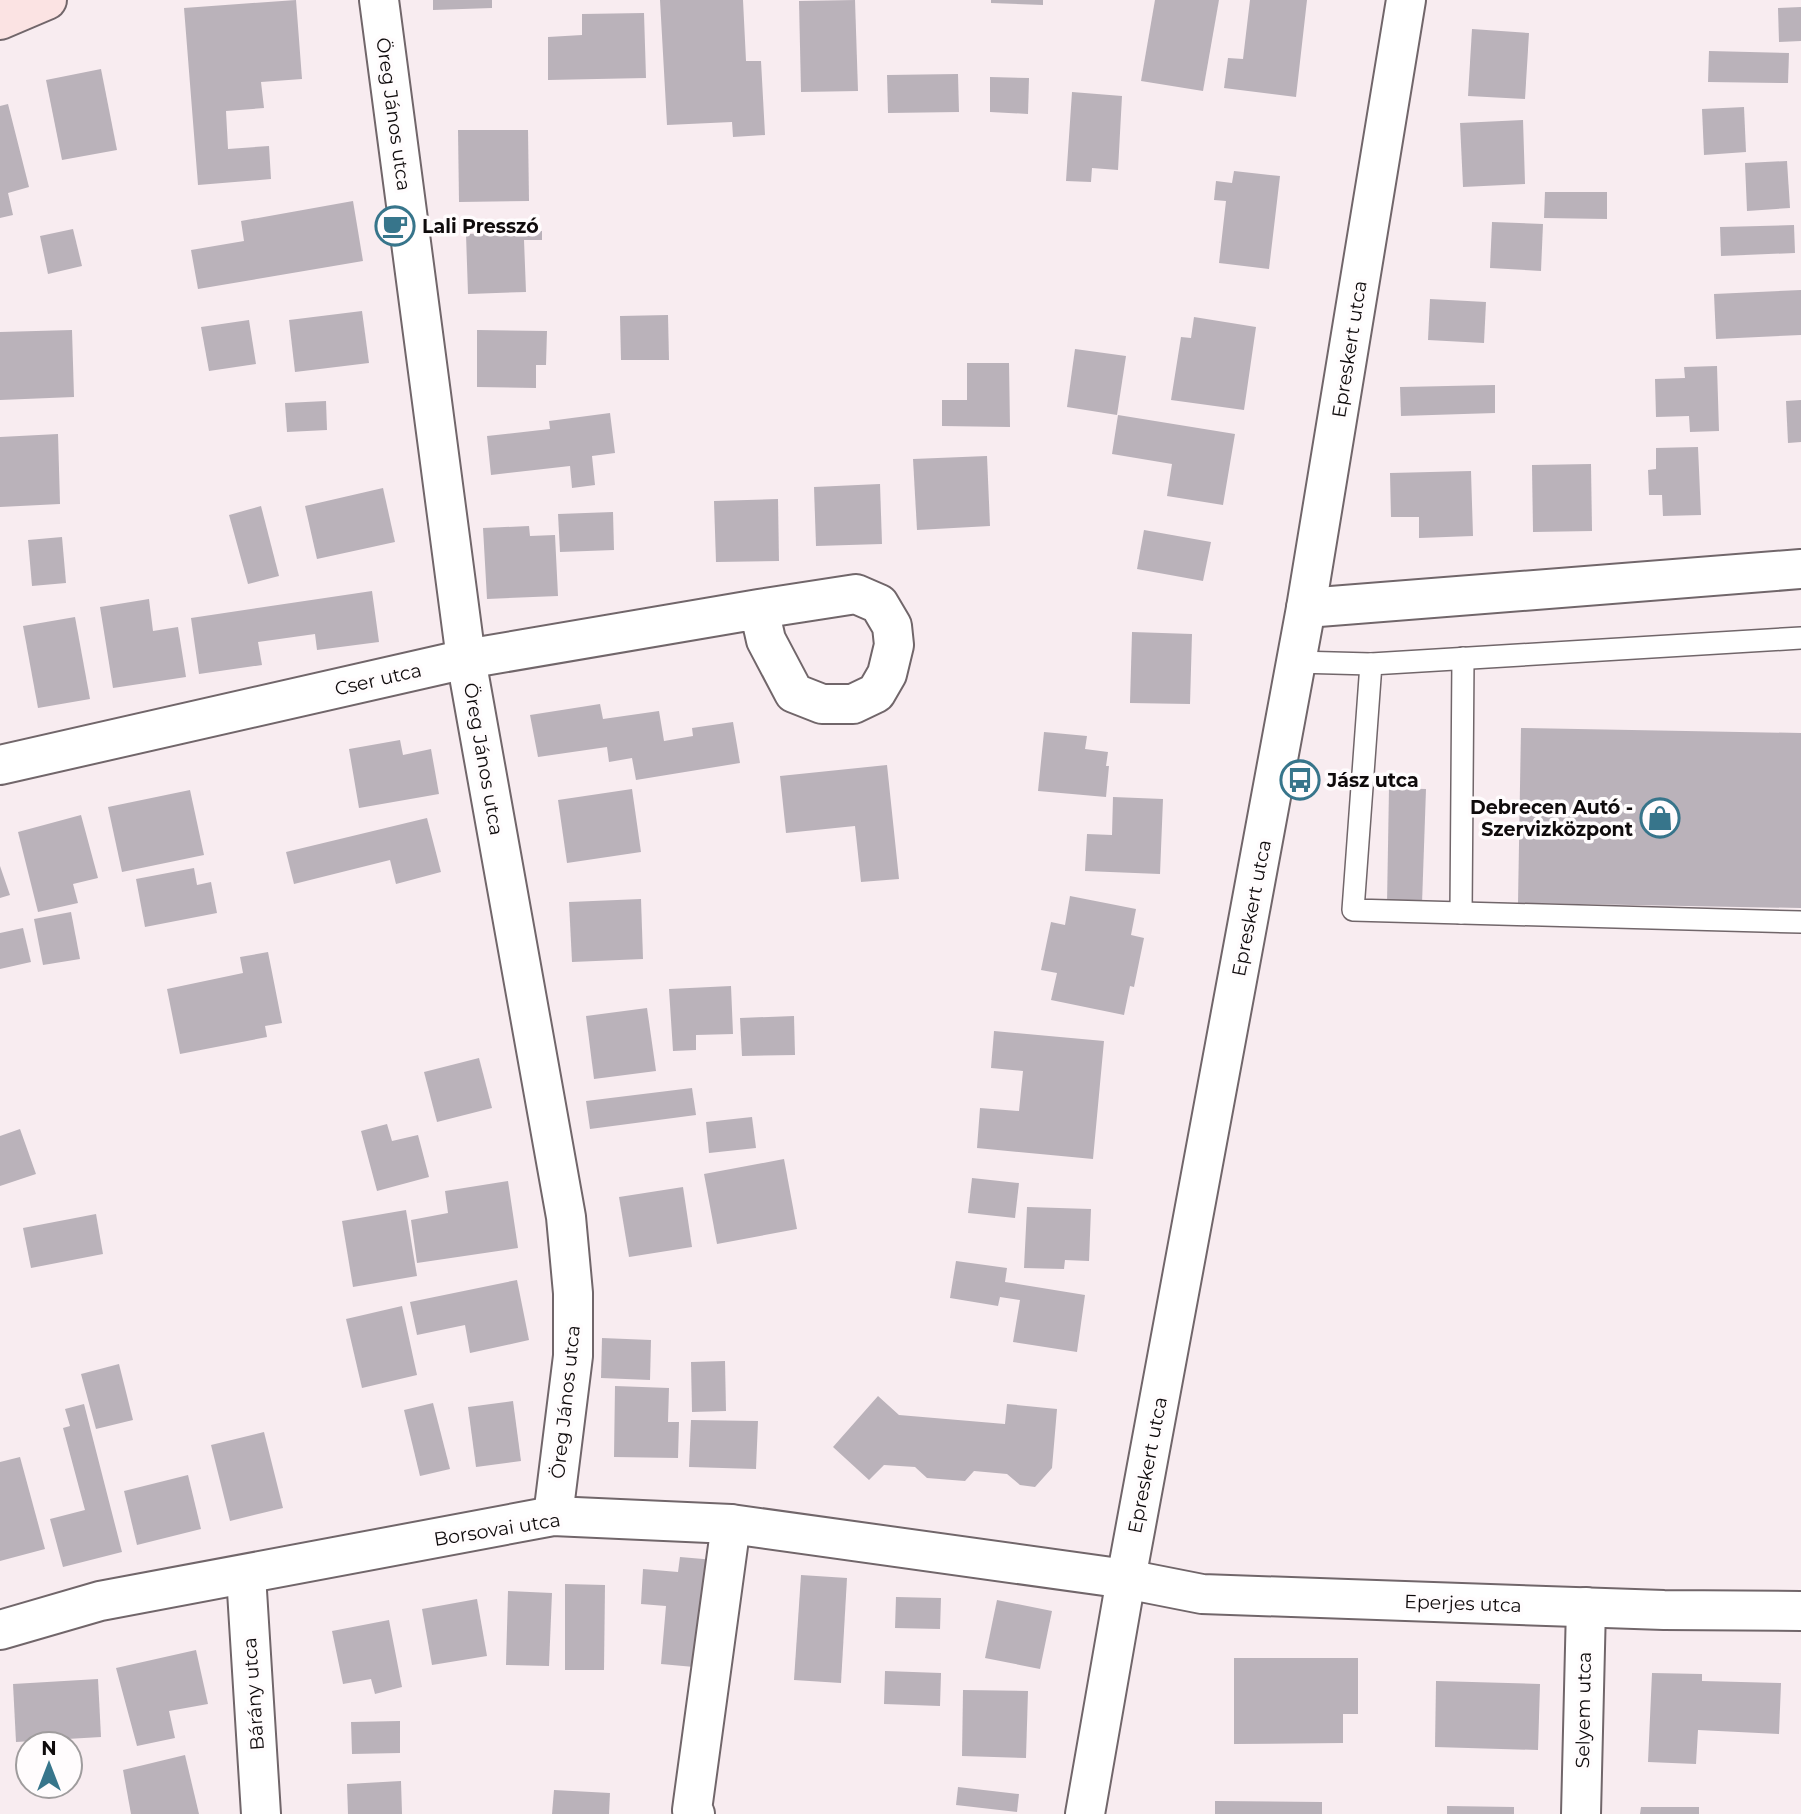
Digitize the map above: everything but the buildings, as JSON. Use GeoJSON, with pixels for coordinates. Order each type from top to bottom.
{"type":"FeatureCollection","features":[{"type":"Feature","properties":{"kind":"street"},"geometry":{"type":"LineString","coordinates":[[0,20],[47,0]]}},
{"type":"Feature","properties":{"kind":"street","name":"Öreg János utca"},"geometry":{"type":"LineString","coordinates":[[379,0],[466,659],[566,1217],[573,1293],[573,1356],[552,1516]]}},
{"type":"Feature","properties":{"kind":"street","name":"Epreskert utca"},"geometry":{"type":"LineString","coordinates":[[1085,1814],[1126,1579],[1307,608],[1406,0]]}},
{"type":"Feature","properties":{"kind":"street"},"geometry":{"type":"LineString","coordinates":[[1307,608],[1801,569]]}},
{"type":"Feature","properties":{"kind":"street","name":"Cser utca"},"geometry":{"type":"LineString","coordinates":[[0,765],[466,659],[759,609]]}},
{"type":"Feature","properties":{"kind":"street","name":"Borsovai utca"},"geometry":{"type":"LineString","coordinates":[[0,1630],[100,1601],[552,1516],[731,1524],[1126,1579]]}},
{"type":"Feature","properties":{"kind":"street"},"geometry":{"type":"LineString","coordinates":[[691,1813],[731,1524]]}},
{"type":"Feature","properties":{"kind":"street","name":"Bárány utca"},"geometry":{"type":"LineString","coordinates":[[246,1575],[261,1814]]}},
{"type":"Feature","properties":{"kind":"street","name":"Eperjes utca"},"geometry":{"type":"LineString","coordinates":[[1126,1579],[1202,1594],[1664,1610],[1801,1611]]}},
{"type":"Feature","properties":{"kind":"street","name":"Selyem utca"},"geometry":{"type":"LineString","coordinates":[[1581,1814],[1586,1607]]}},
{"type":"Feature","properties":{"kind":"lane"},"geometry":{"type":"LineString","coordinates":[[1297,662],[1371,664],[1801,638]]}},
{"type":"Feature","properties":{"kind":"lane"},"geometry":{"type":"LineString","coordinates":[[1461,913],[1463,658]]}},
{"type":"Feature","properties":{"kind":"lane"},"geometry":{"type":"LineString","coordinates":[[1371,664],[1353,910],[1801,922]]}},
{"type":"Feature","properties":{"kind":"place","name":"Lali Presszó"},"geometry":{"type":"Point","coordinates":[395,226]}},
{"type":"Feature","properties":{"kind":"place","name":"Jász utca"},"geometry":{"type":"Point","coordinates":[1300,780]}},
{"type":"Feature","properties":{"kind":"place","name":"Debrecen Autó - Szervizközpont"},"geometry":{"type":"Point","coordinates":[1660,818]}}]}
